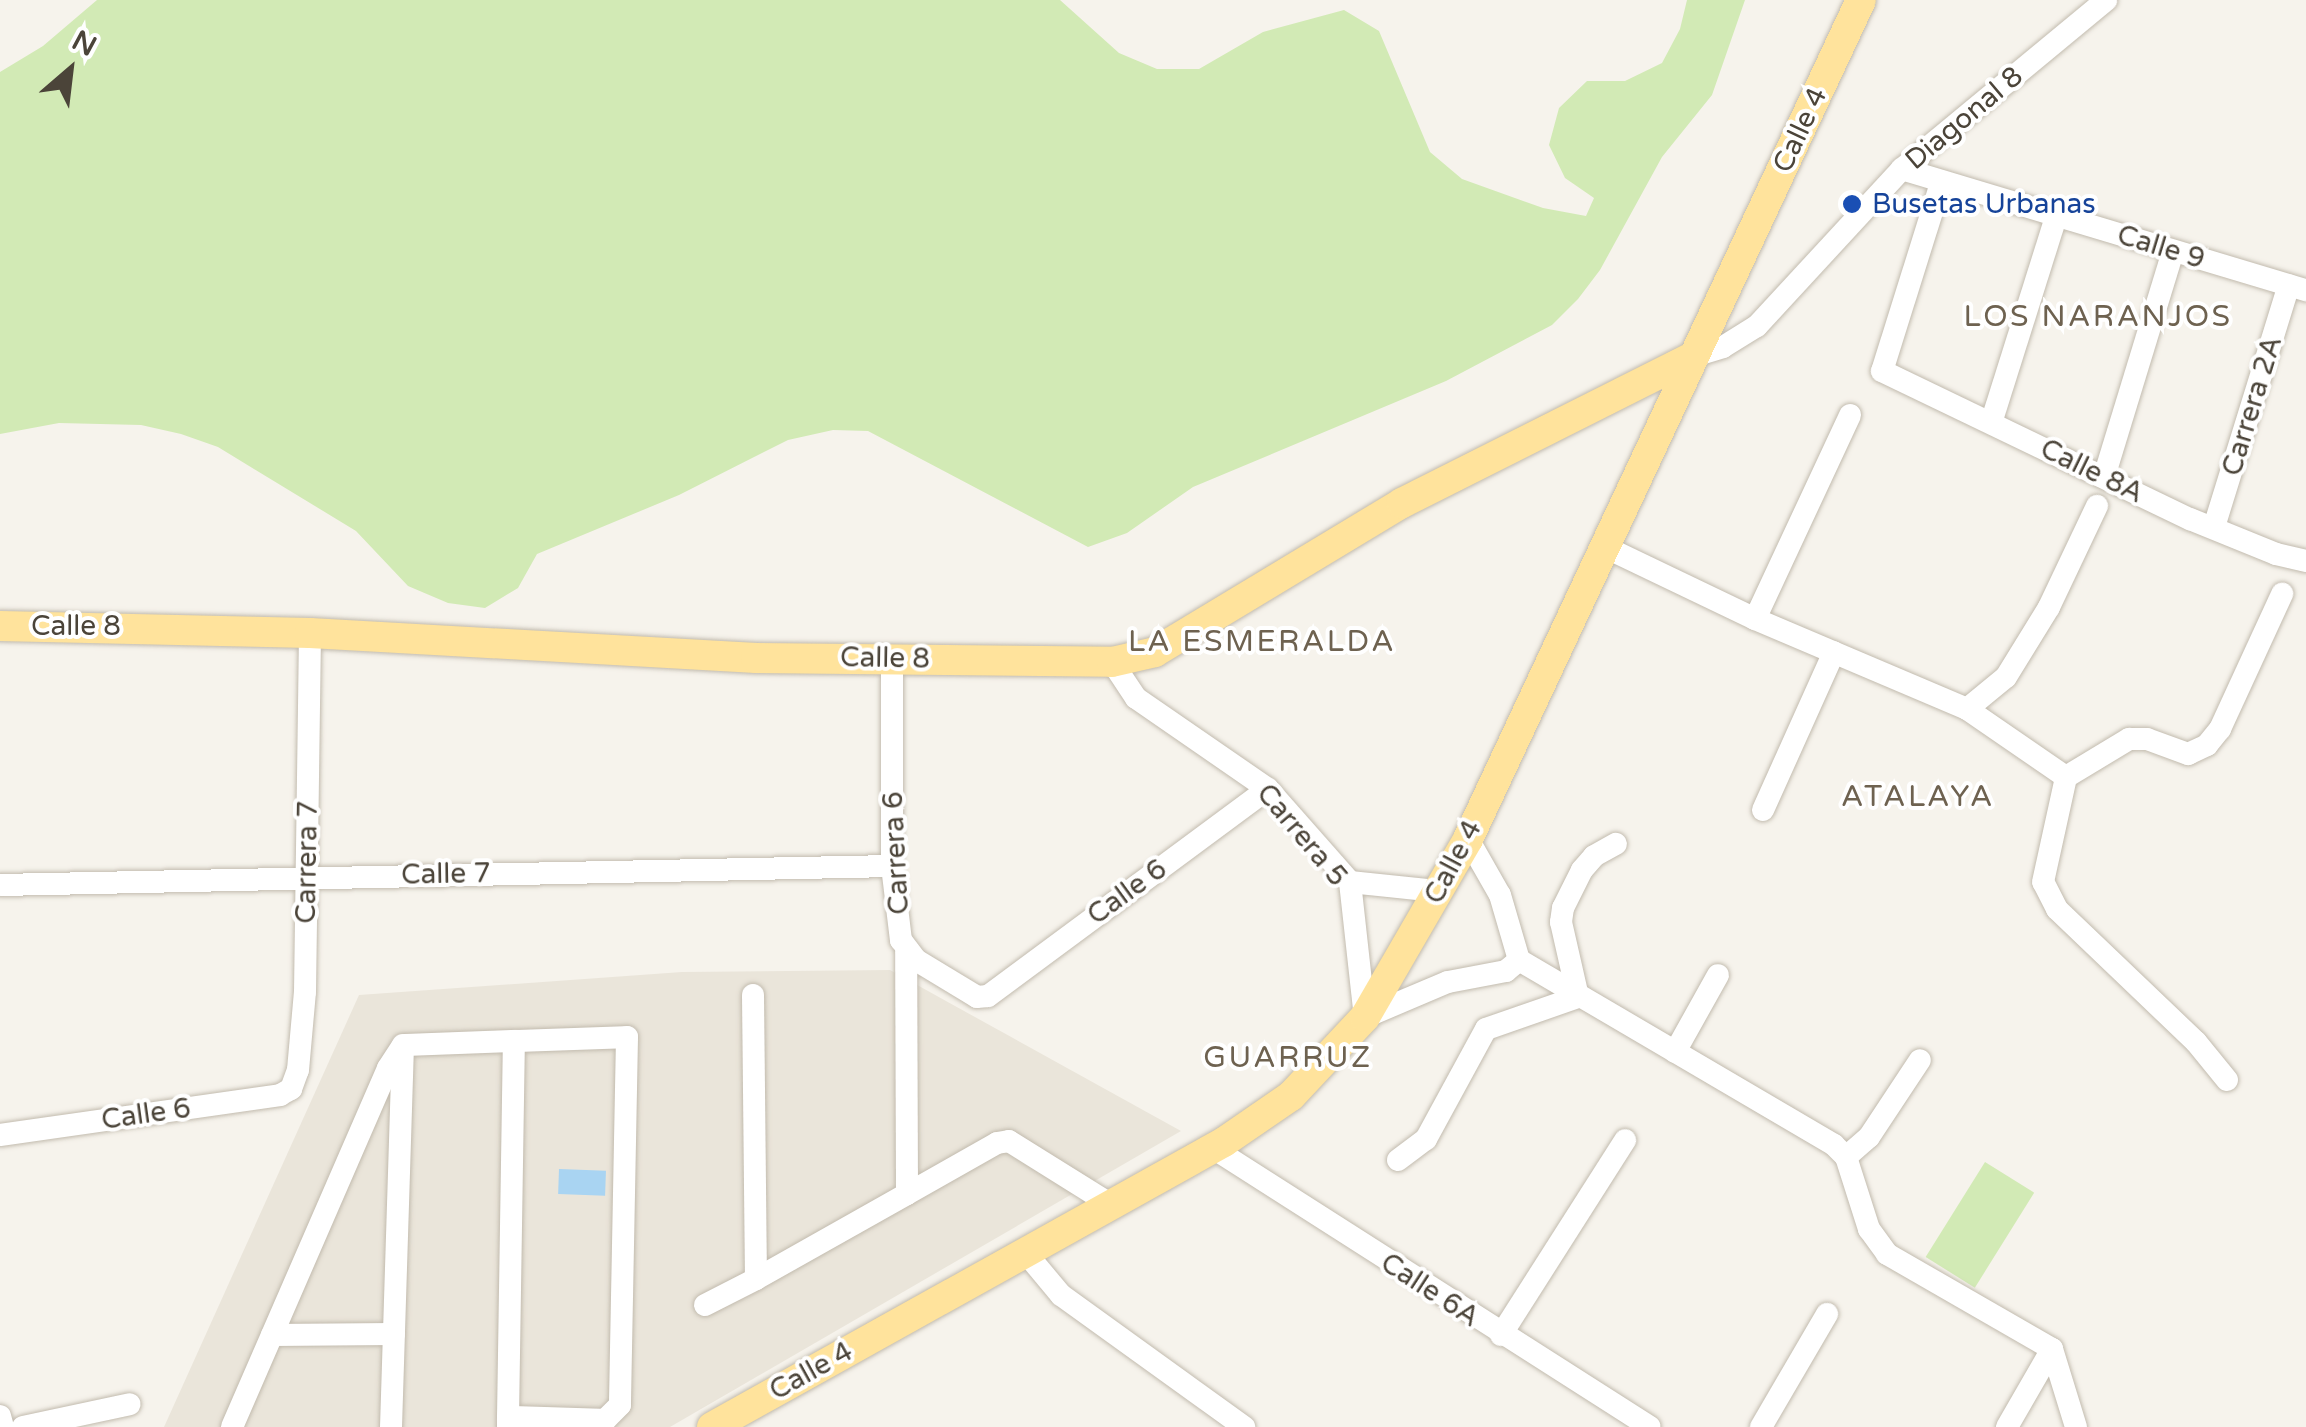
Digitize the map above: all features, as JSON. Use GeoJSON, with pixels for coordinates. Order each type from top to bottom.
{"type":"FeatureCollection","features":[{"type":"Feature","properties":{"kind":"main road","name":"Calle 4"},"geometry":{"type":"LineString","coordinates":[[712,1427],[1213,1148],[1291,1096],[1366,1017],[1468,839],[1860,0]]}},
{"type":"Feature","properties":{"kind":"main road","name":"Calle 8"},"geometry":{"type":"LineString","coordinates":[[0,626],[310,633],[756,658],[1112,662],[1155,652],[1402,502],[1694,356]]}},
{"type":"Feature","properties":{"kind":"street","name":"Diagonal 8"},"geometry":{"type":"LineString","coordinates":[[1694,356],[1723,347],[1757,326],[1902,169],[2106,0]]}},
{"type":"Feature","properties":{"kind":"street","name":"Calle 9"},"geometry":{"type":"LineString","coordinates":[[1902,169],[2298,287]]}},
{"type":"Feature","properties":{"kind":"street","name":"Calle 8A"},"geometry":{"type":"LineString","coordinates":[[1941,183],[1882,371],[1992,420],[2104,477],[2276,554],[2306,561]]}},
{"type":"Feature","properties":{"kind":"street"},"geometry":{"type":"LineString","coordinates":[[1992,420],[2057,214]]}},
{"type":"Feature","properties":{"kind":"street"},"geometry":{"type":"LineString","coordinates":[[2104,477],[2173,252]]}},
{"type":"Feature","properties":{"kind":"street","name":"Carrera 2A"},"geometry":{"type":"LineString","coordinates":[[2214,526],[2298,287]]}},
{"type":"Feature","properties":{"kind":"street"},"geometry":{"type":"LineString","coordinates":[[1755,619],[1850,415]]}},
{"type":"Feature","properties":{"kind":"street"},"geometry":{"type":"LineString","coordinates":[[1967,709],[2006,677],[2049,608],[2096,506]]}},
{"type":"Feature","properties":{"kind":"street"},"geometry":{"type":"LineString","coordinates":[[1605,546],[1755,619],[1967,709],[2066,777]]}},
{"type":"Feature","properties":{"kind":"street"},"geometry":{"type":"LineString","coordinates":[[2227,1080],[2196,1042],[2057,909],[2043,882],[2066,777],[2129,739],[2147,740],[2188,754],[2207,745],[2220,729],[2282,594]]}},
{"type":"Feature","properties":{"kind":"street","name":"Carrera 7"},"geometry":{"type":"LineString","coordinates":[[291,1089],[298,1070],[305,992],[310,633]]}},
{"type":"Feature","properties":{"kind":"street"},"geometry":{"type":"LineString","coordinates":[[1763,810],[1834,652]]}},
{"type":"Feature","properties":{"kind":"street","name":"Carrera 6"},"geometry":{"type":"LineString","coordinates":[[892,658],[892,866],[906,952],[967,992],[988,996]]}},
{"type":"Feature","properties":{"kind":"street","name":"Carrera 5"},"geometry":{"type":"LineString","coordinates":[[1112,662],[1136,698],[1268,789],[1350,882],[1366,1017]]}},
{"type":"Feature","properties":{"kind":"street","name":"Calle 6"},"geometry":{"type":"LineString","coordinates":[[988,996],[1268,789]]}},
{"type":"Feature","properties":{"kind":"street"},"geometry":{"type":"LineString","coordinates":[[1468,839],[1500,894],[1519,960],[1834,1145],[1846,1157],[1869,1229],[1887,1254],[2052,1348],[2076,1427]]}},
{"type":"Feature","properties":{"kind":"street"},"geometry":{"type":"LineString","coordinates":[[1578,997],[1562,922],[1563,908],[1582,870],[1594,856],[1616,844]]}},
{"type":"Feature","properties":{"kind":"street","name":"Calle 7"},"geometry":{"type":"LineString","coordinates":[[0,884],[892,866]]}},
{"type":"Feature","properties":{"kind":"street"},"geometry":{"type":"LineString","coordinates":[[1350,882],[1437,890]]}},
{"type":"Feature","properties":{"kind":"street"},"geometry":{"type":"LineString","coordinates":[[906,952],[907,1194]]}},
{"type":"Feature","properties":{"kind":"street"},"geometry":{"type":"LineString","coordinates":[[1366,1017],[1448,982],[1506,971],[1519,960]]}},
{"type":"Feature","properties":{"kind":"street"},"geometry":{"type":"LineString","coordinates":[[1676,1052],[1718,975]]}},
{"type":"Feature","properties":{"kind":"street"},"geometry":{"type":"LineString","coordinates":[[753,995],[756,1279]]}},
{"type":"Feature","properties":{"kind":"street"},"geometry":{"type":"LineString","coordinates":[[1398,1160],[1426,1139],[1486,1029],[1578,997]]}},
{"type":"Feature","properties":{"kind":"street"},"geometry":{"type":"LineString","coordinates":[[403,1046],[627,1037],[620,1404],[605,1420],[508,1422],[514,1042]]}},
{"type":"Feature","properties":{"kind":"street"},"geometry":{"type":"LineString","coordinates":[[392,1427],[403,1046]]}},
{"type":"Feature","properties":{"kind":"street"},"geometry":{"type":"LineString","coordinates":[[232,1427],[388,1068],[403,1046]]}},
{"type":"Feature","properties":{"kind":"street"},"geometry":{"type":"LineString","coordinates":[[1846,1157],[1869,1137],[1920,1060]]}},
{"type":"Feature","properties":{"kind":"street","name":"Calle 6"},"geometry":{"type":"LineString","coordinates":[[0,1135],[280,1095],[291,1089]]}},
{"type":"Feature","properties":{"kind":"street"},"geometry":{"type":"LineString","coordinates":[[1501,1336],[1625,1140]]}},
{"type":"Feature","properties":{"kind":"street"},"geometry":{"type":"LineString","coordinates":[[705,1305],[996,1143],[1010,1141],[1113,1206]]}},
{"type":"Feature","properties":{"kind":"street","name":"Calle 6A"},"geometry":{"type":"LineString","coordinates":[[1213,1148],[1501,1336],[1650,1427]]}},
{"type":"Feature","properties":{"kind":"street"},"geometry":{"type":"LineString","coordinates":[[1025,1252],[1061,1294],[1240,1426]]}},
{"type":"Feature","properties":{"kind":"street"},"geometry":{"type":"LineString","coordinates":[[1760,1427],[1827,1314]]}},
{"type":"Feature","properties":{"kind":"street"},"geometry":{"type":"LineString","coordinates":[[272,1335],[394,1334]]}},
{"type":"Feature","properties":{"kind":"street"},"geometry":{"type":"LineString","coordinates":[[2007,1427],[2052,1348]]}},
{"type":"Feature","properties":{"kind":"street"},"geometry":{"type":"LineString","coordinates":[[23,1427],[130,1404]]}},
{"type":"Feature","properties":{"kind":"street"},"geometry":{"type":"LineString","coordinates":[[0,1416],[3,1427]]}},
{"type":"Feature","properties":{"kind":"shaded area"},"geometry":{"type":"Polygon","coordinates":[[[890,970],[1181,1131],[670,1427],[164,1427],[359,995],[682,972],[890,970]]]}},
{"type":"Feature","properties":{"kind":"green space"},"geometry":{"type":"Polygon","coordinates":[[[97,0],[1060,0],[1119,53],[1157,69],[1199,69],[1263,32],[1344,10],[1379,31],[1430,152],[1462,179],[1543,208],[1586,216],[1594,198],[1565,178],[1549,145],[1559,108],[1587,81],[1625,81],[1662,63],[1680,29],[1687,0],[1745,0],[1712,95],[1662,157],[1600,270],[1578,299],[1552,325],[1446,381],[1193,487],[1127,533],[1088,547],[868,431],[833,430],[788,440],[679,495],[537,554],[518,588],[485,608],[448,603],[408,586],[356,531],[218,447],[141,425],[59,423],[0,434],[0,72],[43,46],[97,0]]]}},
{"type":"Feature","properties":{"kind":"green space"},"geometry":{"type":"Polygon","coordinates":[[[1985,1162],[2034,1193],[1975,1288],[1926,1257],[1985,1162]]]}},
{"type":"Feature","properties":{"kind":"water"},"geometry":{"type":"Polygon","coordinates":[[[559,1169],[606,1171],[605,1196],[558,1194],[559,1169]]]}},
{"type":"Feature","properties":{"kind":"place","name":"Busetas Urbanas"},"geometry":{"type":"Point","coordinates":[1852,204]}},
{"type":"Feature","properties":{"kind":"district","name":"LOS NARANJOS"},"geometry":{"type":"Point","coordinates":[2098,317]}},
{"type":"Feature","properties":{"kind":"district","name":"LA ESMERALDA"},"geometry":{"type":"Point","coordinates":[1262,642]}},
{"type":"Feature","properties":{"kind":"district","name":"ATALAYA"},"geometry":{"type":"Point","coordinates":[1918,797]}},
{"type":"Feature","properties":{"kind":"district","name":"GUARRUZ"},"geometry":{"type":"Point","coordinates":[1288,1058]}}]}
